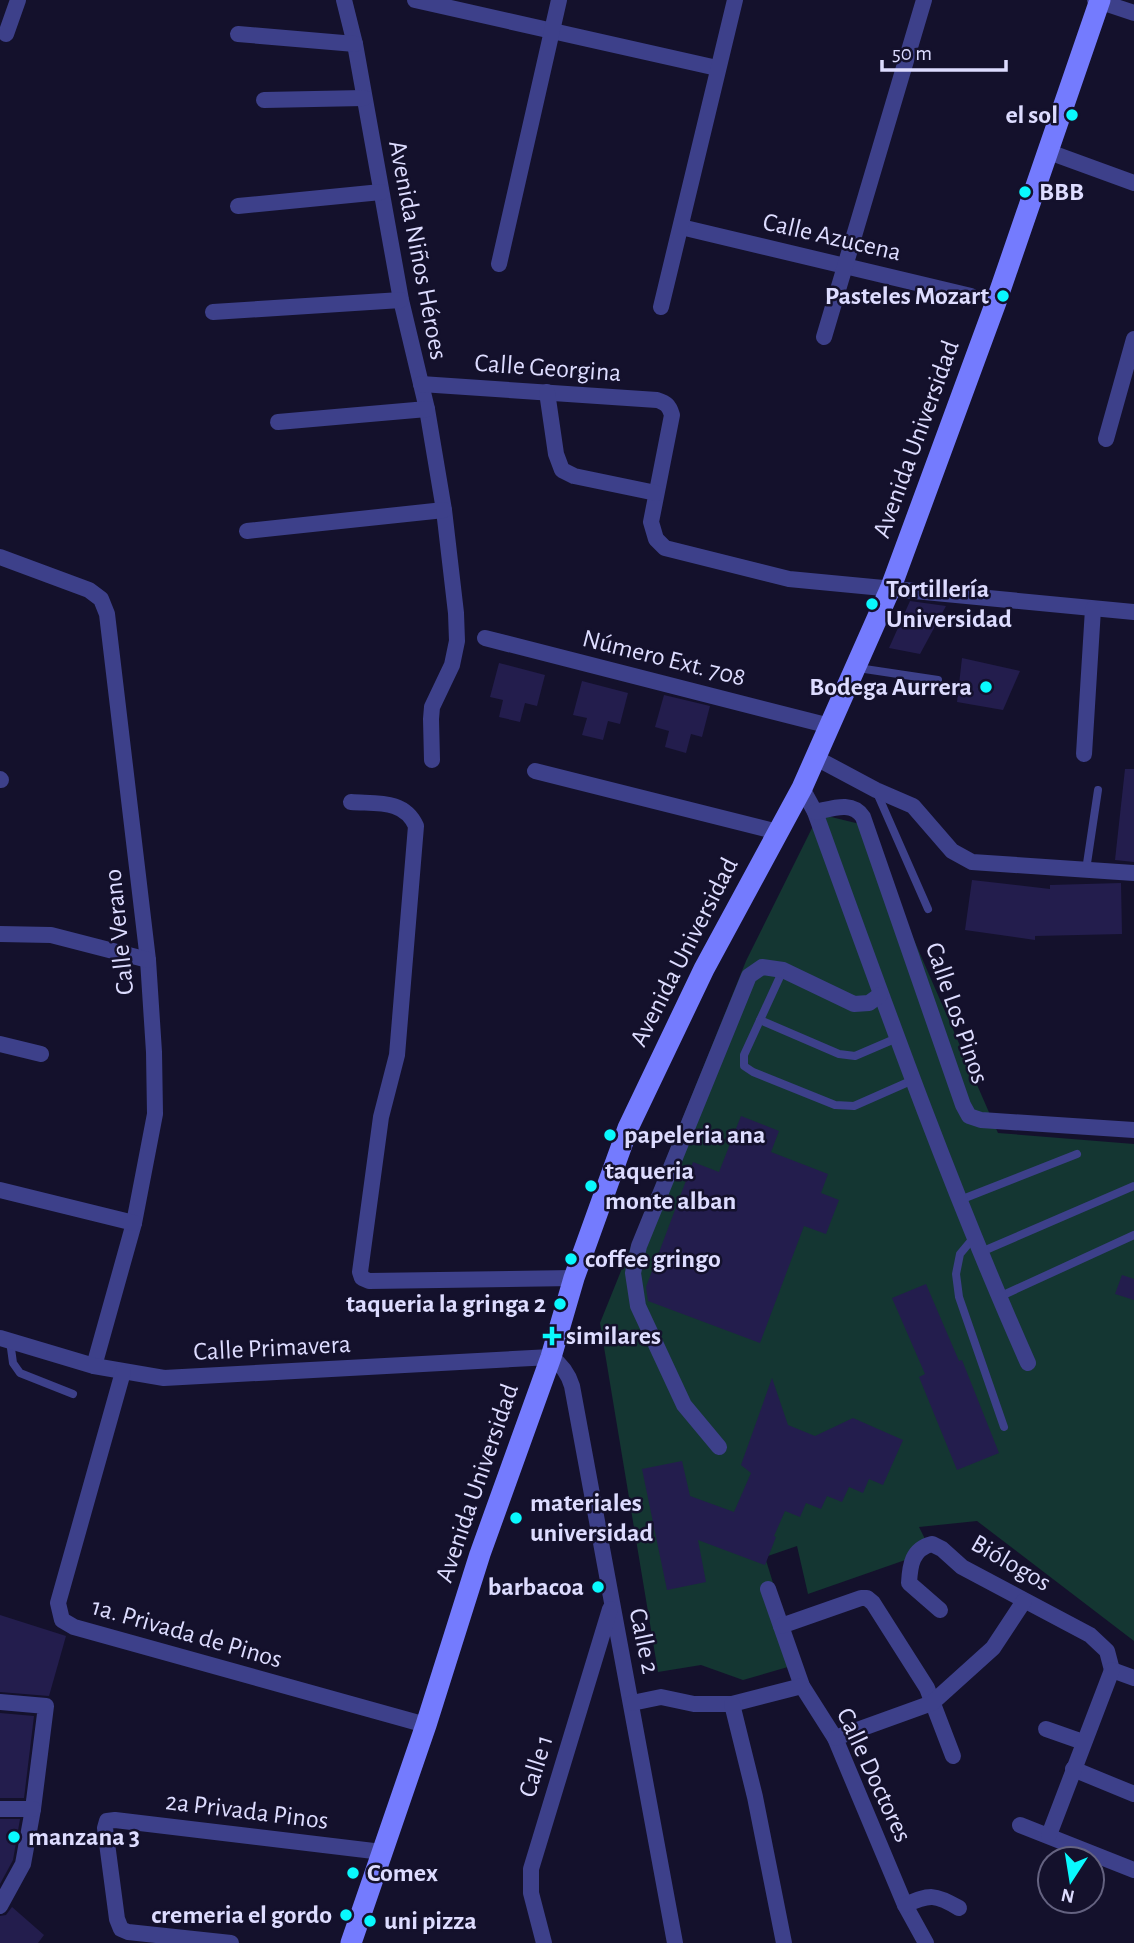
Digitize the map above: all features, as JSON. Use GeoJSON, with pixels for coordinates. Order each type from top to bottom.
{"type":"FeatureCollection","features":[{"type":"Feature","properties":{"kind":"street"},"geometry":{"type":"LineString","coordinates":[[6,34],[18,0]]}},
{"type":"Feature","properties":{"kind":"street","name":"Avenida Niños Héroes"},"geometry":{"type":"LineString","coordinates":[[344,0],[355,44],[401,300],[427,410],[444,510],[456,613],[457,641],[453,665],[432,707],[430,719],[432,760]]}},
{"type":"Feature","properties":{"kind":"street"},"geometry":{"type":"LineString","coordinates":[[415,0],[717,68]]}},
{"type":"Feature","properties":{"kind":"street"},"geometry":{"type":"LineString","coordinates":[[499,264],[559,0]]}},
{"type":"Feature","properties":{"kind":"street"},"geometry":{"type":"LineString","coordinates":[[661,307],[735,0]]}},
{"type":"Feature","properties":{"kind":"street"},"geometry":{"type":"LineString","coordinates":[[824,337],[924,0]]}},
{"type":"Feature","properties":{"kind":"street"},"geometry":{"type":"LineString","coordinates":[[1098,1],[1134,13]]}},
{"type":"Feature","properties":{"kind":"street","name":"Avenida Universidad"},"geometry":{"type":"LineString","coordinates":[[351,1943],[426,1725],[480,1554],[551,1357],[574,1278],[628,1128],[704,970],[802,788],[891,587],[1049,152],[1098,1]]}},
{"type":"Feature","properties":{"kind":"street"},"geometry":{"type":"LineString","coordinates":[[238,34],[355,44]]}},
{"type":"Feature","properties":{"kind":"street"},"geometry":{"type":"LineString","coordinates":[[264,100],[364,98]]}},
{"type":"Feature","properties":{"kind":"street"},"geometry":{"type":"LineString","coordinates":[[1049,152],[1133,178]]}},
{"type":"Feature","properties":{"kind":"street"},"geometry":{"type":"LineString","coordinates":[[238,206],[381,192]]}},
{"type":"Feature","properties":{"kind":"street","name":"Calle Azucena"},"geometry":{"type":"LineString","coordinates":[[681,227],[971,296]]}},
{"type":"Feature","properties":{"kind":"street"},"geometry":{"type":"LineString","coordinates":[[213,312],[401,300]]}},
{"type":"Feature","properties":{"kind":"street"},"geometry":{"type":"LineString","coordinates":[[1106,439],[1134,340]]}},
{"type":"Feature","properties":{"kind":"street","name":"Calle Georgina"},"geometry":{"type":"LineString","coordinates":[[421,384],[657,400],[670,407],[670,425],[656,493]]}},
{"type":"Feature","properties":{"kind":"street"},"geometry":{"type":"LineString","coordinates":[[547,392],[556,454],[562,470],[574,476],[656,493],[651,522],[659,544],[666,548],[789,579],[1134,612]]}},
{"type":"Feature","properties":{"kind":"street"},"geometry":{"type":"LineString","coordinates":[[278,422],[427,410]]}},
{"type":"Feature","properties":{"kind":"street"},"geometry":{"type":"LineString","coordinates":[[247,531],[444,510]]}},
{"type":"Feature","properties":{"kind":"street","name":"Calle Verano"},"geometry":{"type":"LineString","coordinates":[[0,557],[89,590],[101,599],[107,614],[148,960],[155,1114],[134,1223],[94,1366]]}},
{"type":"Feature","properties":{"kind":"street"},"geometry":{"type":"LineString","coordinates":[[1084,754],[1093,609]]}},
{"type":"Feature","properties":{"kind":"street","name":"Número Ext. 708"},"geometry":{"type":"LineString","coordinates":[[485,638],[830,726]]}},
{"type":"Feature","properties":{"kind":"street"},"geometry":{"type":"LineString","coordinates":[[816,758],[913,806],[953,851],[972,862],[1133,876]]}},
{"type":"Feature","properties":{"kind":"street"},"geometry":{"type":"LineString","coordinates":[[535,771],[778,832]]}},
{"type":"Feature","properties":{"kind":"street"},"geometry":{"type":"LineString","coordinates":[[802,788],[815,812],[880,995],[960,1200],[1028,1363]]}},
{"type":"Feature","properties":{"kind":"street"},"geometry":{"type":"LineString","coordinates":[[351,802],[398,806],[411,815],[416,826],[397,1055],[381,1117],[360,1272],[362,1278],[369,1281],[574,1278]]}},
{"type":"Feature","properties":{"kind":"street","name":"Calle Los Pinos"},"geometry":{"type":"LineString","coordinates":[[815,812],[848,807],[863,817],[962,1105],[969,1116],[1134,1130]]}},
{"type":"Feature","properties":{"kind":"street"},"geometry":{"type":"LineString","coordinates":[[0,934],[51,935],[148,960]]}},
{"type":"Feature","properties":{"kind":"street"},"geometry":{"type":"LineString","coordinates":[[719,1447],[684,1405],[638,1306],[633,1273],[639,1246],[749,976],[762,967],[783,970],[854,1004],[869,1003],[880,995]]}},
{"type":"Feature","properties":{"kind":"street"},"geometry":{"type":"LineString","coordinates":[[0,1044],[41,1054]]}},
{"type":"Feature","properties":{"kind":"street"},"geometry":{"type":"LineString","coordinates":[[0,1190],[134,1223]]}},
{"type":"Feature","properties":{"kind":"street","name":"Calle Primavera"},"geometry":{"type":"LineString","coordinates":[[5,1340],[94,1366],[164,1378],[551,1357]]}},
{"type":"Feature","properties":{"kind":"street","name":"Calle 2"},"geometry":{"type":"LineString","coordinates":[[551,1357],[561,1364],[572,1386],[675,1943]]}},
{"type":"Feature","properties":{"kind":"street","name":"1a. Privada de Pinos"},"geometry":{"type":"LineString","coordinates":[[123,1372],[58,1603],[62,1619],[74,1627],[426,1725]]}},
{"type":"Feature","properties":{"kind":"street","name":"Biólogos"},"geometry":{"type":"LineString","coordinates":[[940,1610],[909,1584],[910,1563],[922,1546],[932,1544],[942,1549],[962,1567],[1090,1635],[1107,1651],[1112,1670]]}},
{"type":"Feature","properties":{"kind":"street","name":"Calle Doctores"},"geometry":{"type":"LineString","coordinates":[[768,1589],[802,1686],[835,1738],[905,1905],[926,1943]]}},
{"type":"Feature","properties":{"kind":"street"},"geometry":{"type":"LineString","coordinates":[[781,1626],[867,1598],[873,1603],[927,1688],[953,1756]]}},
{"type":"Feature","properties":{"kind":"street"},"geometry":{"type":"LineString","coordinates":[[835,1738],[932,1703],[993,1648],[1024,1601]]}},
{"type":"Feature","properties":{"kind":"street","name":"Calle 1"},"geometry":{"type":"LineString","coordinates":[[544,1943],[531,1893],[531,1869],[611,1605]]}},
{"type":"Feature","properties":{"kind":"street"},"geometry":{"type":"LineString","coordinates":[[1049,1835],[1112,1670],[1134,1678]]}},
{"type":"Feature","properties":{"kind":"street"},"geometry":{"type":"LineString","coordinates":[[632,1703],[661,1697],[694,1704],[733,1704],[802,1686]]}},
{"type":"Feature","properties":{"kind":"street"},"geometry":{"type":"LineString","coordinates":[[0,1702],[46,1706],[23,1864],[0,1906]]}},
{"type":"Feature","properties":{"kind":"street"},"geometry":{"type":"LineString","coordinates":[[733,1704],[755,1797],[784,1943]]}},
{"type":"Feature","properties":{"kind":"street"},"geometry":{"type":"LineString","coordinates":[[1046,1729],[1083,1742]]}},
{"type":"Feature","properties":{"kind":"street"},"geometry":{"type":"LineString","coordinates":[[1073,1769],[1134,1794]]}},
{"type":"Feature","properties":{"kind":"street"},"geometry":{"type":"LineString","coordinates":[[0,1809],[33,1809]]}},
{"type":"Feature","properties":{"kind":"street","name":"2a Privada Pinos"},"geometry":{"type":"LineString","coordinates":[[231,1943],[121,1929],[117,1919],[105,1828],[107,1821],[382,1852]]}},
{"type":"Feature","properties":{"kind":"street"},"geometry":{"type":"LineString","coordinates":[[1020,1825],[1134,1870]]}},
{"type":"Feature","properties":{"kind":"street"},"geometry":{"type":"LineString","coordinates":[[905,1905],[932,1896],[942,1898],[959,1908]]}},
{"type":"Feature","properties":{"kind":"lane"},"geometry":{"type":"LineString","coordinates":[[856,668],[938,680]]}},
{"type":"Feature","properties":{"kind":"lane"},"geometry":{"type":"LineString","coordinates":[[876,790],[928,909]]}},
{"type":"Feature","properties":{"kind":"lane"},"geometry":{"type":"LineString","coordinates":[[1086,870],[1098,790]]}},
{"type":"Feature","properties":{"kind":"lane"},"geometry":{"type":"LineString","coordinates":[[783,970],[744,1055],[744,1066],[835,1105],[854,1107],[913,1080]]}},
{"type":"Feature","properties":{"kind":"lane"},"geometry":{"type":"LineString","coordinates":[[760,1020],[839,1054],[855,1056],[897,1038]]}},
{"type":"Feature","properties":{"kind":"lane"},"geometry":{"type":"LineString","coordinates":[[960,1200],[1077,1154]]}},
{"type":"Feature","properties":{"kind":"lane"},"geometry":{"type":"LineString","coordinates":[[981,1252],[1134,1186]]}},
{"type":"Feature","properties":{"kind":"lane"},"geometry":{"type":"LineString","coordinates":[[999,1297],[1134,1235]]}},
{"type":"Feature","properties":{"kind":"lane"},"geometry":{"type":"LineString","coordinates":[[975,1236],[960,1254],[956,1273],[959,1297],[1004,1427]]}},
{"type":"Feature","properties":{"kind":"lane"},"geometry":{"type":"LineString","coordinates":[[5,1340],[13,1363],[20,1373],[73,1394]]}},
{"type":"Feature","properties":{"kind":"green space"},"geometry":{"type":"Polygon","coordinates":[[[819,814],[864,825],[998,1133],[1134,1144],[1134,1641],[977,1521],[919,1527],[931,1551],[808,1594],[797,1546],[765,1557],[798,1664],[743,1680],[701,1665],[658,1672],[600,1323],[746,961],[819,814]]]}},
{"type":"Feature","properties":{"kind":"building"},"geometry":{"type":"Polygon","coordinates":[[[910,601],[946,606],[920,654],[889,648],[910,601]]]}},
{"type":"Feature","properties":{"kind":"building","name":"Bodega Aurrera"},"geometry":{"type":"Polygon","coordinates":[[[962,658],[1020,671],[1003,710],[957,702],[962,658]]]}},
{"type":"Feature","properties":{"kind":"building"},"geometry":{"type":"Polygon","coordinates":[[[499,663],[545,675],[537,706],[525,703],[520,722],[499,717],[503,700],[490,697],[499,663]]]}},
{"type":"Feature","properties":{"kind":"building"},"geometry":{"type":"Polygon","coordinates":[[[582,681],[628,693],[620,724],[608,721],[603,740],[582,735],[587,718],[573,715],[582,681]]]}},
{"type":"Feature","properties":{"kind":"building"},"geometry":{"type":"Polygon","coordinates":[[[664,695],[710,706],[702,737],[691,734],[686,753],[665,747],[669,731],[655,727],[664,695]]]}},
{"type":"Feature","properties":{"kind":"building"},"geometry":{"type":"Polygon","coordinates":[[[1125,769],[1134,769],[1134,862],[1115,860],[1125,769]]]}},
{"type":"Feature","properties":{"kind":"building"},"geometry":{"type":"Polygon","coordinates":[[[972,880],[1050,889],[1050,885],[1121,883],[1122,934],[1035,936],[1035,940],[965,930],[972,880]]]}},
{"type":"Feature","properties":{"kind":"building"},"geometry":{"type":"Polygon","coordinates":[[[741,1116],[779,1131],[771,1152],[828,1174],[821,1193],[839,1200],[826,1234],[804,1226],[760,1343],[648,1301],[646,1287],[693,1162],[719,1172],[741,1116]]]}},
{"type":"Feature","properties":{"kind":"building"},"geometry":{"type":"Polygon","coordinates":[[[1122,1275],[1134,1279],[1134,1300],[1115,1294],[1122,1275]]]}},
{"type":"Feature","properties":{"kind":"building"},"geometry":{"type":"Polygon","coordinates":[[[926,1284],[959,1361],[962,1360],[999,1453],[957,1470],[919,1377],[925,1374],[892,1298],[926,1284]]]}},
{"type":"Feature","properties":{"kind":"building"},"geometry":{"type":"Polygon","coordinates":[[[772,1378],[788,1425],[815,1436],[853,1418],[903,1440],[883,1485],[869,1479],[863,1493],[849,1487],[842,1502],[827,1496],[821,1509],[806,1503],[800,1517],[785,1511],[765,1565],[698,1540],[706,1582],[667,1590],[642,1469],[682,1461],[690,1496],[734,1512],[751,1473],[741,1465],[772,1378]]]}},
{"type":"Feature","properties":{"kind":"building"},"geometry":{"type":"Polygon","coordinates":[[[0,1615],[66,1636],[49,1696],[0,1692],[0,1615]]]}},
{"type":"Feature","properties":{"kind":"building"},"geometry":{"type":"Polygon","coordinates":[[[0,1713],[34,1716],[24,1798],[0,1798],[0,1713]]]}},
{"type":"Feature","properties":{"kind":"building"},"geometry":{"type":"Polygon","coordinates":[[[0,1819],[20,1819],[13,1860],[0,1884],[0,1819]]]}},
{"type":"Feature","properties":{"kind":"building"},"geometry":{"type":"Polygon","coordinates":[[[12,1907],[44,1935],[38,1943],[0,1943],[0,1916],[6,1915],[12,1907]]]}},
{"type":"Feature","properties":{"kind":"place","name":"el sol"},"geometry":{"type":"Point","coordinates":[1072,115]}},
{"type":"Feature","properties":{"kind":"place","name":"BBB"},"geometry":{"type":"Point","coordinates":[1025,192]}},
{"type":"Feature","properties":{"kind":"place","name":"Pasteles Mozart"},"geometry":{"type":"Point","coordinates":[1003,296]}},
{"type":"Feature","properties":{"kind":"place","name":"Tortillería Universidad"},"geometry":{"type":"Point","coordinates":[872,604]}},
{"type":"Feature","properties":{"kind":"place","name":"Bodega Aurrera"},"geometry":{"type":"Point","coordinates":[986,687]}},
{"type":"Feature","properties":{"kind":"place","name":"papeleria ana"},"geometry":{"type":"Point","coordinates":[610,1135]}},
{"type":"Feature","properties":{"kind":"place","name":"taqueria monte alban"},"geometry":{"type":"Point","coordinates":[591,1186]}},
{"type":"Feature","properties":{"kind":"place","name":"coffee gringo"},"geometry":{"type":"Point","coordinates":[571,1259]}},
{"type":"Feature","properties":{"kind":"place","name":"taqueria la gringa 2"},"geometry":{"type":"Point","coordinates":[560,1304]}},
{"type":"Feature","properties":{"kind":"place","name":"similares"},"geometry":{"type":"Point","coordinates":[552,1336]}},
{"type":"Feature","properties":{"kind":"place","name":"materiales universidad"},"geometry":{"type":"Point","coordinates":[516,1518]}},
{"type":"Feature","properties":{"kind":"place","name":"barbacoa"},"geometry":{"type":"Point","coordinates":[598,1587]}},
{"type":"Feature","properties":{"kind":"place","name":"manzana 3"},"geometry":{"type":"Point","coordinates":[14,1837]}},
{"type":"Feature","properties":{"kind":"place","name":"Comex"},"geometry":{"type":"Point","coordinates":[353,1873]}},
{"type":"Feature","properties":{"kind":"place","name":"cremeria el gordo"},"geometry":{"type":"Point","coordinates":[346,1915]}},
{"type":"Feature","properties":{"kind":"place","name":"uni pizza"},"geometry":{"type":"Point","coordinates":[370,1921]}}]}
